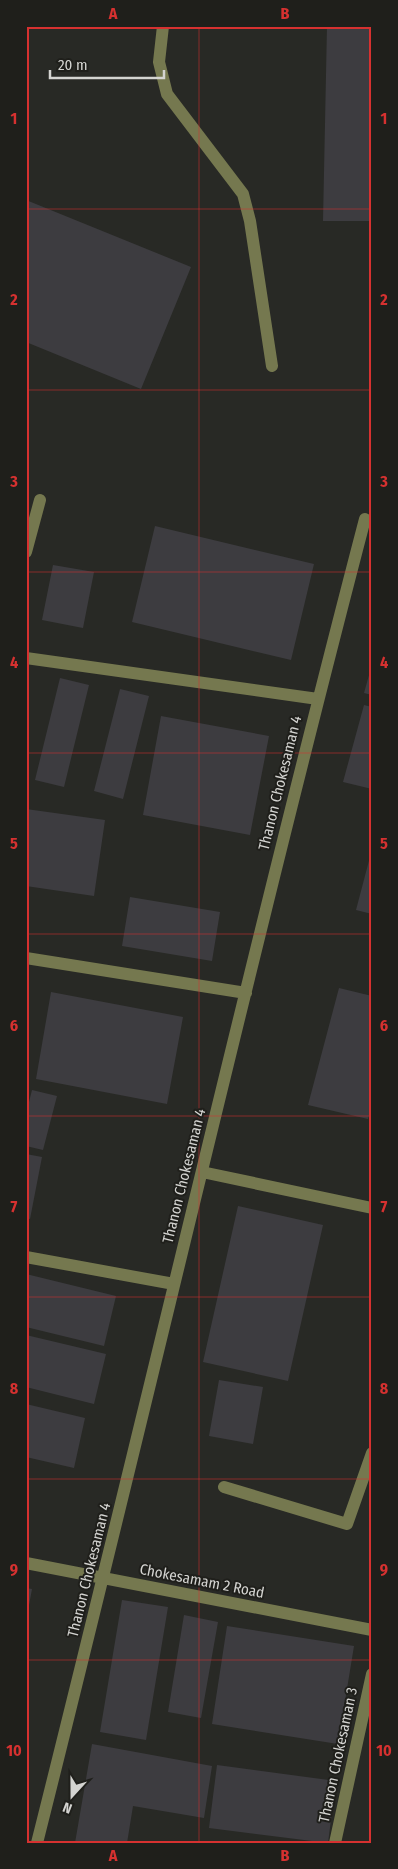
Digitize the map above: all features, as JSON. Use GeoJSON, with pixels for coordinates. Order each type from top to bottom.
{"type":"FeatureCollection","features":[{"type":"Feature","properties":{"kind":"street"},"geometry":{"type":"LineString","coordinates":[[163,26],[159,62],[167,94],[243,194],[250,221],[272,366]]}},
{"type":"Feature","properties":{"kind":"street"},"geometry":{"type":"LineString","coordinates":[[26,552],[40,500]]}},
{"type":"Feature","properties":{"kind":"street","name":"Thanon Chokesaman 4"},"geometry":{"type":"LineString","coordinates":[[37,1843],[104,1578],[174,1284],[364,518]]}},
{"type":"Feature","properties":{"kind":"street"},"geometry":{"type":"LineString","coordinates":[[26,658],[318,699]]}},
{"type":"Feature","properties":{"kind":"street"},"geometry":{"type":"LineString","coordinates":[[26,958],[246,993]]}},
{"type":"Feature","properties":{"kind":"street"},"geometry":{"type":"LineString","coordinates":[[202,1172],[372,1208]]}},
{"type":"Feature","properties":{"kind":"street"},"geometry":{"type":"LineString","coordinates":[[26,1257],[174,1284]]}},
{"type":"Feature","properties":{"kind":"street"},"geometry":{"type":"LineString","coordinates":[[224,1487],[348,1524],[372,1452]]}},
{"type":"Feature","properties":{"kind":"street","name":"Chokesamam 2 Road"},"geometry":{"type":"LineString","coordinates":[[26,1562],[372,1630]]}},
{"type":"Feature","properties":{"kind":"street","name":"Thanon Chokesaman 3"},"geometry":{"type":"LineString","coordinates":[[335,1843],[372,1674]]}},
{"type":"Feature","properties":{"kind":"building"},"geometry":{"type":"Polygon","coordinates":[[[327,26],[372,26],[370,221],[323,221],[327,26]]]}},
{"type":"Feature","properties":{"kind":"building"},"geometry":{"type":"Polygon","coordinates":[[[26,200],[191,267],[141,389],[26,342],[26,200]]]}},
{"type":"Feature","properties":{"kind":"building"},"geometry":{"type":"Polygon","coordinates":[[[155,526],[314,564],[291,660],[132,622],[155,526]]]}},
{"type":"Feature","properties":{"kind":"building"},"geometry":{"type":"Polygon","coordinates":[[[53,565],[94,572],[83,628],[42,620],[53,565]]]}},
{"type":"Feature","properties":{"kind":"building"},"geometry":{"type":"Polygon","coordinates":[[[372,668],[372,695],[364,693],[372,668]]]}},
{"type":"Feature","properties":{"kind":"building"},"geometry":{"type":"Polygon","coordinates":[[[60,678],[89,685],[64,787],[35,780],[60,678]]]}},
{"type":"Feature","properties":{"kind":"building"},"geometry":{"type":"Polygon","coordinates":[[[120,689],[149,696],[123,799],[94,791],[120,689]]]}},
{"type":"Feature","properties":{"kind":"building"},"geometry":{"type":"Polygon","coordinates":[[[364,705],[372,707],[372,789],[343,782],[364,705]]]}},
{"type":"Feature","properties":{"kind":"building"},"geometry":{"type":"Polygon","coordinates":[[[161,716],[269,736],[250,835],[143,815],[161,716]]]}},
{"type":"Feature","properties":{"kind":"building"},"geometry":{"type":"Polygon","coordinates":[[[26,809],[105,820],[94,896],[26,886],[26,809]]]}},
{"type":"Feature","properties":{"kind":"building"},"geometry":{"type":"Polygon","coordinates":[[[372,853],[372,914],[356,910],[372,853]]]}},
{"type":"Feature","properties":{"kind":"building"},"geometry":{"type":"Polygon","coordinates":[[[130,897],[220,912],[212,961],[122,946],[130,897]]]}},
{"type":"Feature","properties":{"kind":"building"},"geometry":{"type":"Polygon","coordinates":[[[339,988],[372,996],[372,1105],[368,1119],[308,1105],[339,988]]]}},
{"type":"Feature","properties":{"kind":"building"},"geometry":{"type":"Polygon","coordinates":[[[51,992],[183,1017],[167,1104],[36,1079],[51,992]]]}},
{"type":"Feature","properties":{"kind":"building"},"geometry":{"type":"Polygon","coordinates":[[[32,1090],[57,1096],[43,1150],[26,1146],[26,1114],[32,1090]]]}},
{"type":"Feature","properties":{"kind":"building"},"geometry":{"type":"Polygon","coordinates":[[[26,1154],[42,1157],[30,1219],[26,1218],[26,1154]]]}},
{"type":"Feature","properties":{"kind":"building"},"geometry":{"type":"Polygon","coordinates":[[[238,1206],[323,1225],[288,1381],[203,1362],[238,1206]]]}},
{"type":"Feature","properties":{"kind":"building"},"geometry":{"type":"Polygon","coordinates":[[[26,1274],[116,1296],[104,1346],[26,1327],[26,1274]]]}},
{"type":"Feature","properties":{"kind":"building"},"geometry":{"type":"Polygon","coordinates":[[[26,1335],[106,1354],[94,1404],[26,1387],[26,1335]]]}},
{"type":"Feature","properties":{"kind":"building"},"geometry":{"type":"Polygon","coordinates":[[[219,1380],[263,1387],[253,1444],[209,1436],[219,1380]]]}},
{"type":"Feature","properties":{"kind":"building"},"geometry":{"type":"Polygon","coordinates":[[[26,1404],[85,1418],[74,1468],[26,1457],[26,1404]]]}},
{"type":"Feature","properties":{"kind":"building"},"geometry":{"type":"Polygon","coordinates":[[[26,1588],[32,1589],[27,1616],[26,1616],[26,1588]]]}},
{"type":"Feature","properties":{"kind":"building"},"geometry":{"type":"Polygon","coordinates":[[[122,1600],[168,1607],[146,1740],[100,1732],[122,1600]]]}},
{"type":"Feature","properties":{"kind":"building"},"geometry":{"type":"Polygon","coordinates":[[[184,1615],[218,1622],[201,1718],[168,1712],[184,1615]]]}},
{"type":"Feature","properties":{"kind":"building"},"geometry":{"type":"Polygon","coordinates":[[[227,1626],[354,1646],[338,1744],[212,1724],[227,1626]]]}},
{"type":"Feature","properties":{"kind":"building"},"geometry":{"type":"Polygon","coordinates":[[[92,1744],[212,1766],[204,1818],[133,1806],[127,1843],[75,1843],[92,1744]]]}},
{"type":"Feature","properties":{"kind":"building"},"geometry":{"type":"Polygon","coordinates":[[[217,1765],[336,1781],[328,1843],[209,1828],[217,1765]]]}}]}
